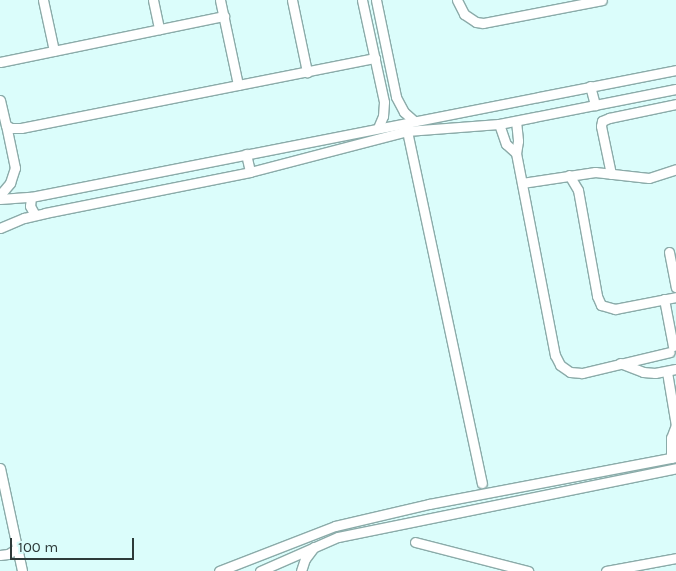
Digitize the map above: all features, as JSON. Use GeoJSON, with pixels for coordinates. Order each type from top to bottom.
{"type":"FeatureCollection","features":[{"type":"Feature","properties":{"kind":"street"},"geometry":{"type":"LineString","coordinates":[[43,0],[54,51]]}},
{"type":"Feature","properties":{"kind":"street"},"geometry":{"type":"LineString","coordinates":[[153,0],[159,29]]}},
{"type":"Feature","properties":{"kind":"street"},"geometry":{"type":"LineString","coordinates":[[220,0],[238,85]]}},
{"type":"Feature","properties":{"kind":"street"},"geometry":{"type":"LineString","coordinates":[[292,0],[307,72]]}},
{"type":"Feature","properties":{"kind":"street"},"geometry":{"type":"LineString","coordinates":[[362,0],[384,102],[383,116],[378,128]]}},
{"type":"Feature","properties":{"kind":"street"},"geometry":{"type":"LineString","coordinates":[[376,0],[397,100],[404,112],[414,121]]}},
{"type":"Feature","properties":{"kind":"street"},"geometry":{"type":"LineString","coordinates":[[457,0],[464,14],[476,22],[484,23],[602,0]]}},
{"type":"Feature","properties":{"kind":"street"},"geometry":{"type":"LineString","coordinates":[[0,62],[224,16]]}},
{"type":"Feature","properties":{"kind":"street"},"geometry":{"type":"LineString","coordinates":[[6,125],[16,129],[375,58]]}},
{"type":"Feature","properties":{"kind":"street"},"geometry":{"type":"LineString","coordinates":[[0,199],[31,197],[676,70]]}},
{"type":"Feature","properties":{"kind":"street"},"geometry":{"type":"LineString","coordinates":[[590,86],[595,105]]}},
{"type":"Feature","properties":{"kind":"street"},"geometry":{"type":"LineString","coordinates":[[0,228],[35,215],[250,172],[406,131],[499,124],[676,89]]}},
{"type":"Feature","properties":{"kind":"street"},"geometry":{"type":"LineString","coordinates":[[0,100],[15,168],[10,183],[0,195]]}},
{"type":"Feature","properties":{"kind":"street"},"geometry":{"type":"LineString","coordinates":[[384,102],[390,104],[397,100]]}},
{"type":"Feature","properties":{"kind":"street"},"geometry":{"type":"LineString","coordinates":[[612,174],[601,126],[604,120],[676,104]]}},
{"type":"Feature","properties":{"kind":"street"},"geometry":{"type":"LineString","coordinates":[[516,120],[518,141],[516,153],[557,360],[564,369],[576,373],[674,352],[664,299]]}},
{"type":"Feature","properties":{"kind":"street"},"geometry":{"type":"LineString","coordinates":[[499,124],[506,144],[516,153]]}},
{"type":"Feature","properties":{"kind":"street"},"geometry":{"type":"LineString","coordinates":[[406,131],[482,483]]}},
{"type":"Feature","properties":{"kind":"street"},"geometry":{"type":"LineString","coordinates":[[246,154],[250,172]]}},
{"type":"Feature","properties":{"kind":"street"},"geometry":{"type":"LineString","coordinates":[[522,183],[581,173],[649,178],[676,169]]}},
{"type":"Feature","properties":{"kind":"street"},"geometry":{"type":"LineString","coordinates":[[581,173],[578,190],[597,296],[601,305],[615,309],[676,297]]}},
{"type":"Feature","properties":{"kind":"street"},"geometry":{"type":"LineString","coordinates":[[569,175],[578,190]]}},
{"type":"Feature","properties":{"kind":"street"},"geometry":{"type":"LineString","coordinates":[[31,197],[30,206],[35,215]]}},
{"type":"Feature","properties":{"kind":"street"},"geometry":{"type":"LineString","coordinates":[[669,252],[676,287]]}},
{"type":"Feature","properties":{"kind":"street"},"geometry":{"type":"LineString","coordinates":[[219,571],[335,526],[429,504],[673,457],[671,438],[676,426],[671,371],[643,372],[620,363]]}},
{"type":"Feature","properties":{"kind":"street"},"geometry":{"type":"LineString","coordinates":[[0,468],[22,571]]}},
{"type":"Feature","properties":{"kind":"street"},"geometry":{"type":"LineString","coordinates":[[260,571],[338,537],[676,468]]}},
{"type":"Feature","properties":{"kind":"street"},"geometry":{"type":"LineString","coordinates":[[491,492],[494,504]]}},
{"type":"Feature","properties":{"kind":"street"},"geometry":{"type":"LineString","coordinates":[[415,542],[528,571]]}},
{"type":"Feature","properties":{"kind":"street"},"geometry":{"type":"LineString","coordinates":[[301,571],[305,559],[315,546]]}},
{"type":"Feature","properties":{"kind":"street"},"geometry":{"type":"LineString","coordinates":[[0,555],[8,554],[16,549]]}},
{"type":"Feature","properties":{"kind":"street"},"geometry":{"type":"LineString","coordinates":[[606,571],[676,558]]}}]}
